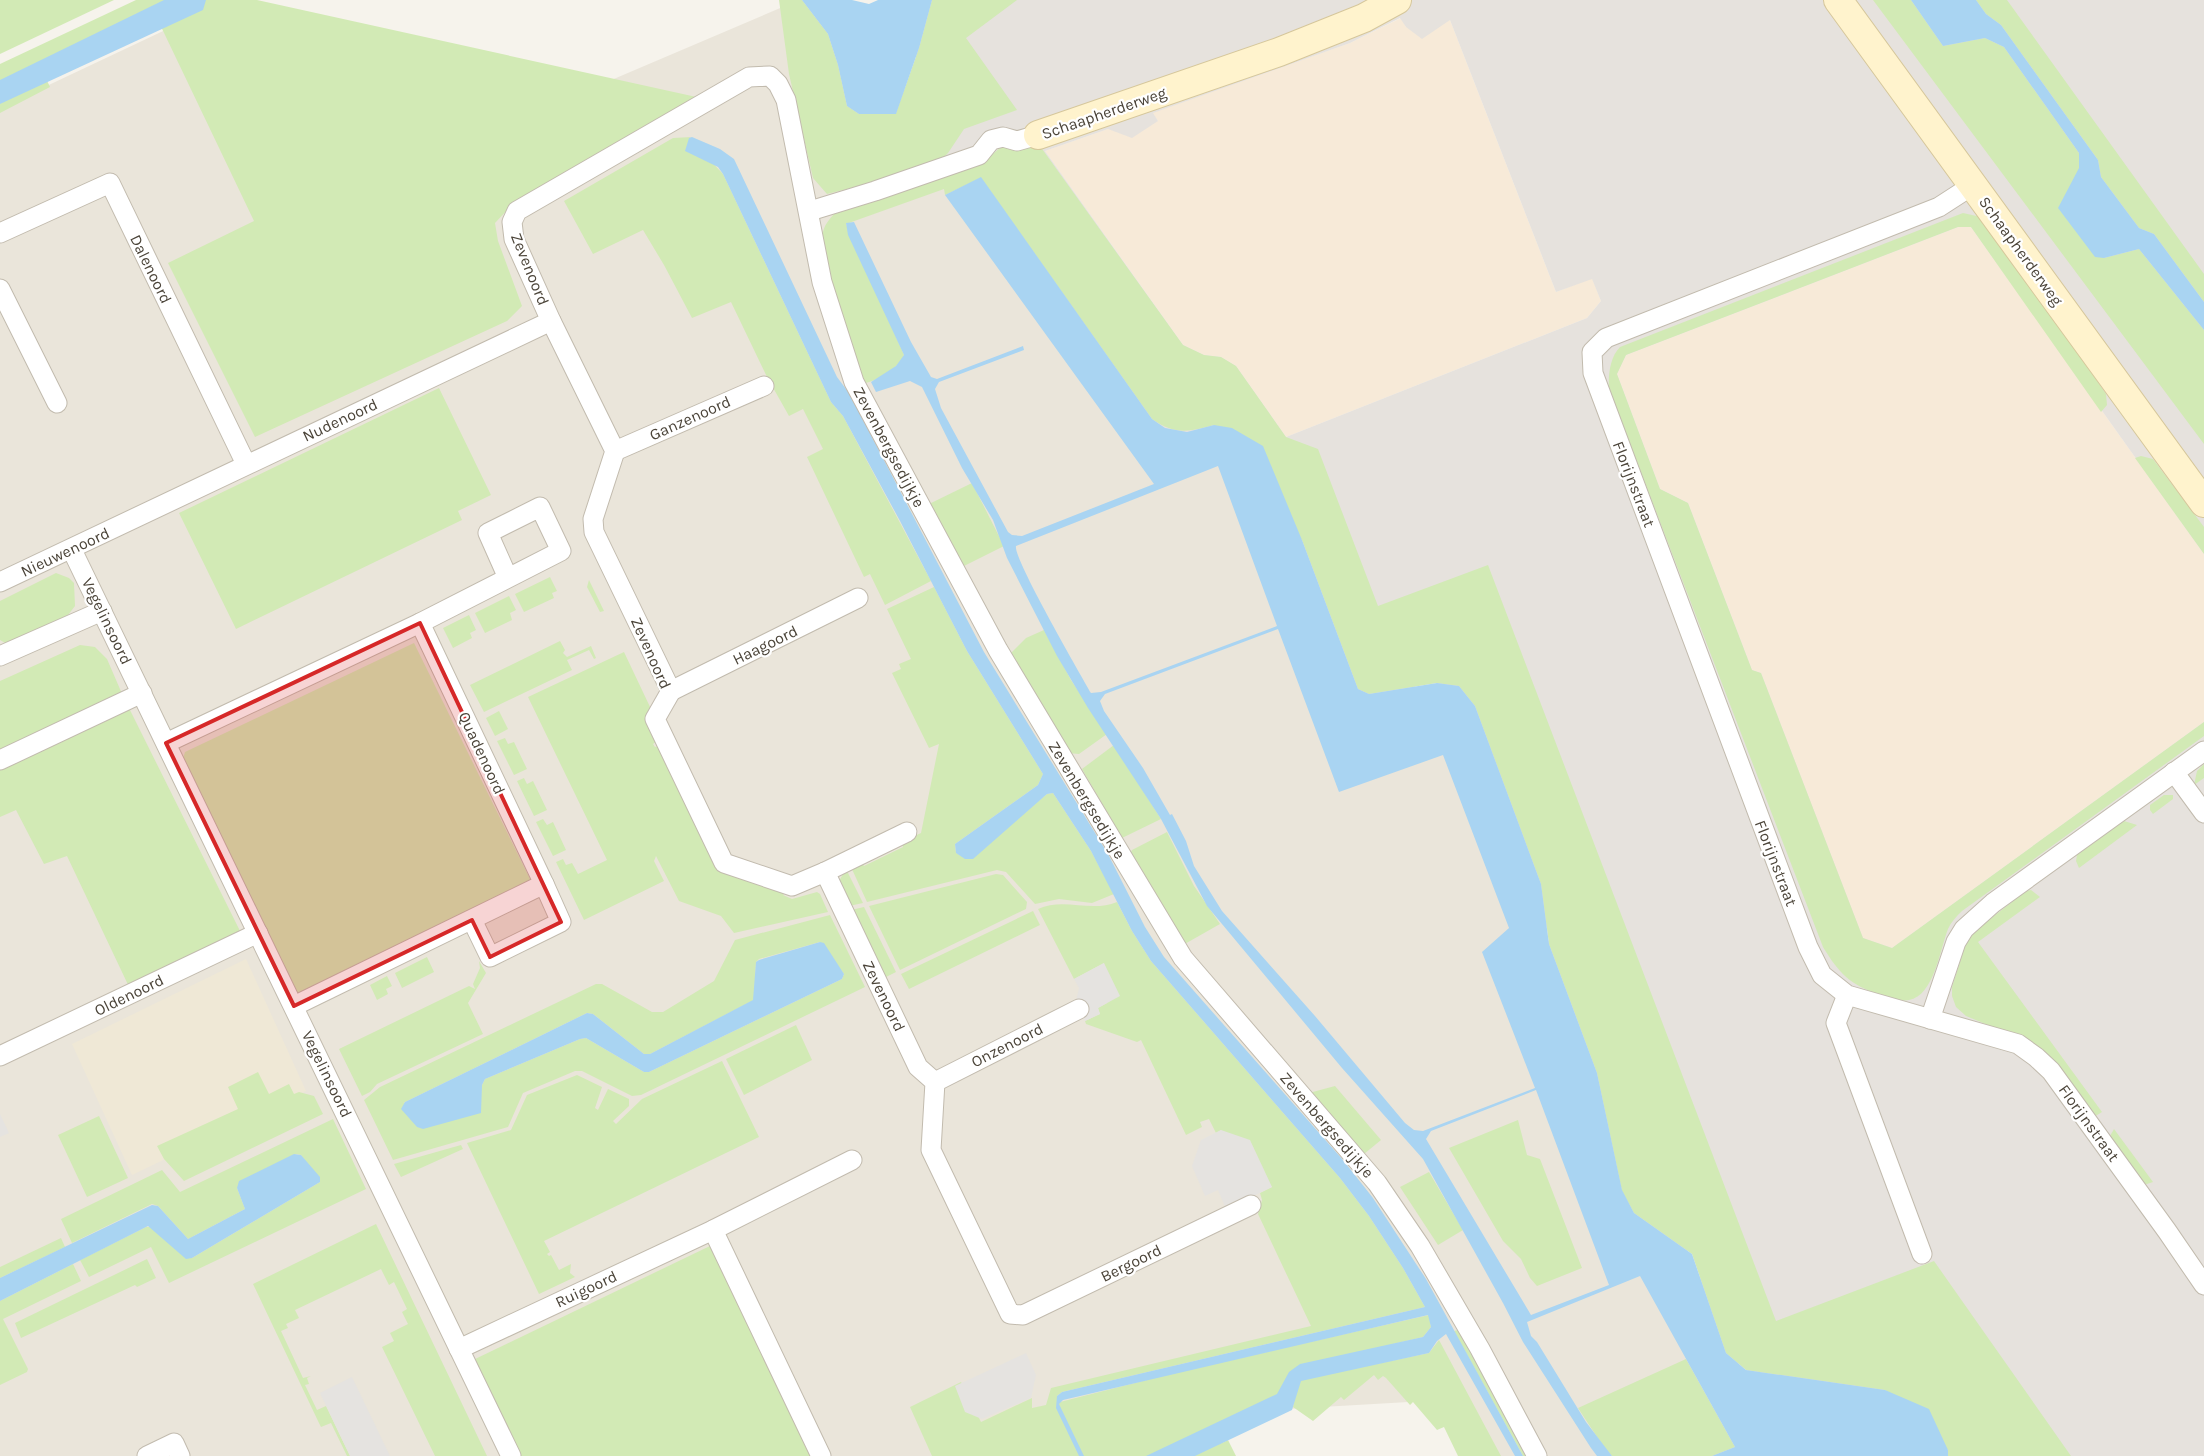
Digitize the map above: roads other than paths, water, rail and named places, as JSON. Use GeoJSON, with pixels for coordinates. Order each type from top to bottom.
{"type":"FeatureCollection","features":[{"type":"Feature","properties":{"kind":"street","name":"Schaapherderweg"},"geometry":{"type":"LineString","coordinates":[[810,211],[875,192],[979,155],[991,140],[1003,138],[1017,141],[1038,135],[1279,52],[1364,18],[1397,0]]}},
{"type":"Feature","properties":{"kind":"street","name":"Schaapherderweg"},"geometry":{"type":"LineString","coordinates":[[1838,0],[2204,503]]}},
{"type":"Feature","properties":{"kind":"street","name":"Zevenbergsedijkje"},"geometry":{"type":"LineString","coordinates":[[770,76],[778,84],[786,100],[810,211],[822,282],[854,382],[998,650],[1183,958],[1378,1183],[1409,1230],[1480,1349],[1537,1456]]}},
{"type":"Feature","properties":{"kind":"street","name":"Zevenoord"},"geometry":{"type":"LineString","coordinates":[[770,76],[749,77],[518,211],[512,222],[514,239],[551,321],[615,451],[593,519],[594,532],[671,691],[655,718],[724,863],[792,886],[825,872],[918,1066],[935,1082]]}},
{"type":"Feature","properties":{"kind":"street","name":"Dalenoord"},"geometry":{"type":"LineString","coordinates":[[0,233],[110,183],[246,464]]}},
{"type":"Feature","properties":{"kind":"street","name":"Florijnstraat"},"geometry":{"type":"LineString","coordinates":[[1973,185],[1939,207],[1606,338],[1592,352],[1592,373],[1808,948],[1822,975],[1847,995],[2018,1044],[2036,1057],[2061,1085],[2204,1284]]}},
{"type":"Feature","properties":{"kind":"street"},"geometry":{"type":"LineString","coordinates":[[0,289],[57,403]]}},
{"type":"Feature","properties":{"kind":"street","name":"Nudenoord"},"geometry":{"type":"LineString","coordinates":[[129,522],[246,464],[551,321]]}},
{"type":"Feature","properties":{"kind":"street","name":"Ganzenoord"},"geometry":{"type":"LineString","coordinates":[[615,451],[764,386]]}},
{"type":"Feature","properties":{"kind":"street","name":"Nieuwenoord"},"geometry":{"type":"LineString","coordinates":[[0,582],[129,522]]}},
{"type":"Feature","properties":{"kind":"street","name":"Vegelinsoord"},"geometry":{"type":"LineString","coordinates":[[72,550],[511,1456]]}},
{"type":"Feature","properties":{"kind":"street"},"geometry":{"type":"LineString","coordinates":[[166,743],[420,623],[508,578]]}},
{"type":"Feature","properties":{"kind":"street","name":"Haagoord"},"geometry":{"type":"LineString","coordinates":[[671,691],[858,598]]}},
{"type":"Feature","properties":{"kind":"street"},"geometry":{"type":"LineString","coordinates":[[0,656],[102,611]]}},
{"type":"Feature","properties":{"kind":"street","name":"Quadenoord"},"geometry":{"type":"LineString","coordinates":[[420,623],[561,922],[490,957],[472,920]]}},
{"type":"Feature","properties":{"kind":"street"},"geometry":{"type":"LineString","coordinates":[[0,760],[142,693]]}},
{"type":"Feature","properties":{"kind":"street"},"geometry":{"type":"LineString","coordinates":[[1930,1019],[1956,942],[1964,928],[1993,903],[2204,751]]}},
{"type":"Feature","properties":{"kind":"street"},"geometry":{"type":"LineString","coordinates":[[2174,772],[2204,813]]}},
{"type":"Feature","properties":{"kind":"street"},"geometry":{"type":"LineString","coordinates":[[825,872],[907,832]]}},
{"type":"Feature","properties":{"kind":"street"},"geometry":{"type":"LineString","coordinates":[[294,1006],[544,884]]}},
{"type":"Feature","properties":{"kind":"street","name":"Oldenoord"},"geometry":{"type":"LineString","coordinates":[[0,1056],[258,933]]}},
{"type":"Feature","properties":{"kind":"street"},"geometry":{"type":"LineString","coordinates":[[1847,995],[1836,1023],[1922,1254]]}},
{"type":"Feature","properties":{"kind":"street","name":"Onzenoord"},"geometry":{"type":"LineString","coordinates":[[935,1082],[1079,1009]]}},
{"type":"Feature","properties":{"kind":"street","name":"Bergoord"},"geometry":{"type":"LineString","coordinates":[[935,1082],[930,1150],[1010,1314],[1023,1315],[1251,1205]]}},
{"type":"Feature","properties":{"kind":"street","name":"Ruigoord"},"geometry":{"type":"LineString","coordinates":[[459,1349],[713,1230],[852,1160]]}},
{"type":"Feature","properties":{"kind":"street"},"geometry":{"type":"LineString","coordinates":[[713,1230],[821,1456]]}},
{"type":"Feature","properties":{"kind":"street"},"geometry":{"type":"LineString","coordinates":[[147,1456],[174,1443],[180,1456]]}},
{"type":"Feature","properties":{"kind":"water"},"geometry":{"type":"Polygon","coordinates":[[[164,0],[206,0],[203,10],[0,104],[0,80],[164,0]]]}},
{"type":"Feature","properties":{"kind":"water"},"geometry":{"type":"Polygon","coordinates":[[[802,0],[852,0],[869,4],[878,0],[932,0],[919,48],[896,114],[859,114],[847,106],[838,65],[828,34],[802,0]]]}},
{"type":"Feature","properties":{"kind":"water"},"geometry":{"type":"Polygon","coordinates":[[[1911,0],[1976,0],[1986,14],[2001,25],[2098,160],[2101,177],[2139,228],[2154,234],[2204,302],[2204,330],[2139,249],[2104,258],[2095,257],[2058,208],[2079,168],[2079,153],[2004,47],[1985,38],[1943,46],[1911,0]]]}},
{"type":"Feature","properties":{"kind":"water"},"geometry":{"type":"Polygon","coordinates":[[[692,137],[720,149],[734,159],[837,377],[849,393],[984,652],[1108,854],[1145,927],[1164,957],[1343,1160],[1373,1198],[1426,1279],[1523,1456],[1515,1456],[1446,1334],[1437,1341],[1429,1353],[1301,1381],[1292,1410],[1195,1456],[1146,1456],[1277,1394],[1289,1372],[1300,1364],[1423,1337],[1431,1327],[1428,1315],[1063,1400],[1059,1404],[1084,1456],[1079,1456],[1056,1408],[1057,1396],[1062,1392],[1425,1307],[1403,1268],[1369,1216],[1340,1178],[1151,961],[1132,931],[1091,851],[1053,793],[1047,794],[973,859],[965,859],[956,853],[955,844],[1038,785],[1043,774],[967,651],[843,416],[831,402],[723,174],[718,167],[685,151],[689,138],[692,137]]]}},
{"type":"Feature","properties":{"kind":"water"},"geometry":{"type":"Polygon","coordinates":[[[981,177],[1152,419],[1165,428],[1187,432],[1214,425],[1232,428],[1263,446],[1302,540],[1358,689],[1369,694],[1437,683],[1459,686],[1475,706],[1541,884],[1549,944],[1597,1073],[1622,1190],[1634,1213],[1692,1254],[1726,1353],[1746,1370],[1885,1390],[1929,1409],[1948,1450],[1948,1456],[1712,1456],[1735,1447],[1640,1276],[1527,1322],[1531,1336],[1537,1342],[1586,1422],[1612,1456],[1597,1456],[1523,1342],[1423,1159],[1342,1068],[1207,906],[1161,819],[1088,708],[1057,656],[1007,558],[993,520],[962,468],[922,387],[910,381],[876,392],[871,382],[896,366],[904,355],[848,235],[846,223],[854,222],[911,342],[931,377],[937,379],[1023,346],[1024,350],[939,382],[935,389],[941,408],[1008,532],[1012,535],[1022,536],[1154,484],[945,195],[981,177]],[[1218,466],[1016,546],[1018,555],[1036,593],[1091,693],[1101,692],[1277,626],[1218,466]],[[1278,629],[1105,694],[1100,701],[1104,711],[1143,768],[1170,815],[1172,814],[1186,841],[1194,866],[1222,911],[1315,1016],[1405,1123],[1414,1130],[1423,1131],[1535,1088],[1482,952],[1509,928],[1443,755],[1339,792],[1278,629]],[[1536,1090],[1431,1131],[1426,1139],[1531,1315],[1609,1285],[1536,1090]]]}},
{"type":"Feature","properties":{"kind":"water"},"geometry":{"type":"Polygon","coordinates":[[[820,942],[824,943],[844,974],[842,979],[649,1072],[644,1072],[586,1038],[485,1079],[482,1085],[481,1113],[423,1129],[417,1127],[401,1109],[405,1102],[587,1013],[593,1014],[644,1054],[650,1054],[753,1000],[756,962],[759,960],[820,942]]]}},
{"type":"Feature","properties":{"kind":"water"},"geometry":{"type":"Polygon","coordinates":[[[294,1154],[301,1155],[320,1177],[320,1182],[192,1258],[186,1259],[148,1226],[0,1301],[0,1278],[152,1205],[158,1206],[188,1239],[245,1209],[237,1188],[239,1181],[294,1154]]]}}]}
